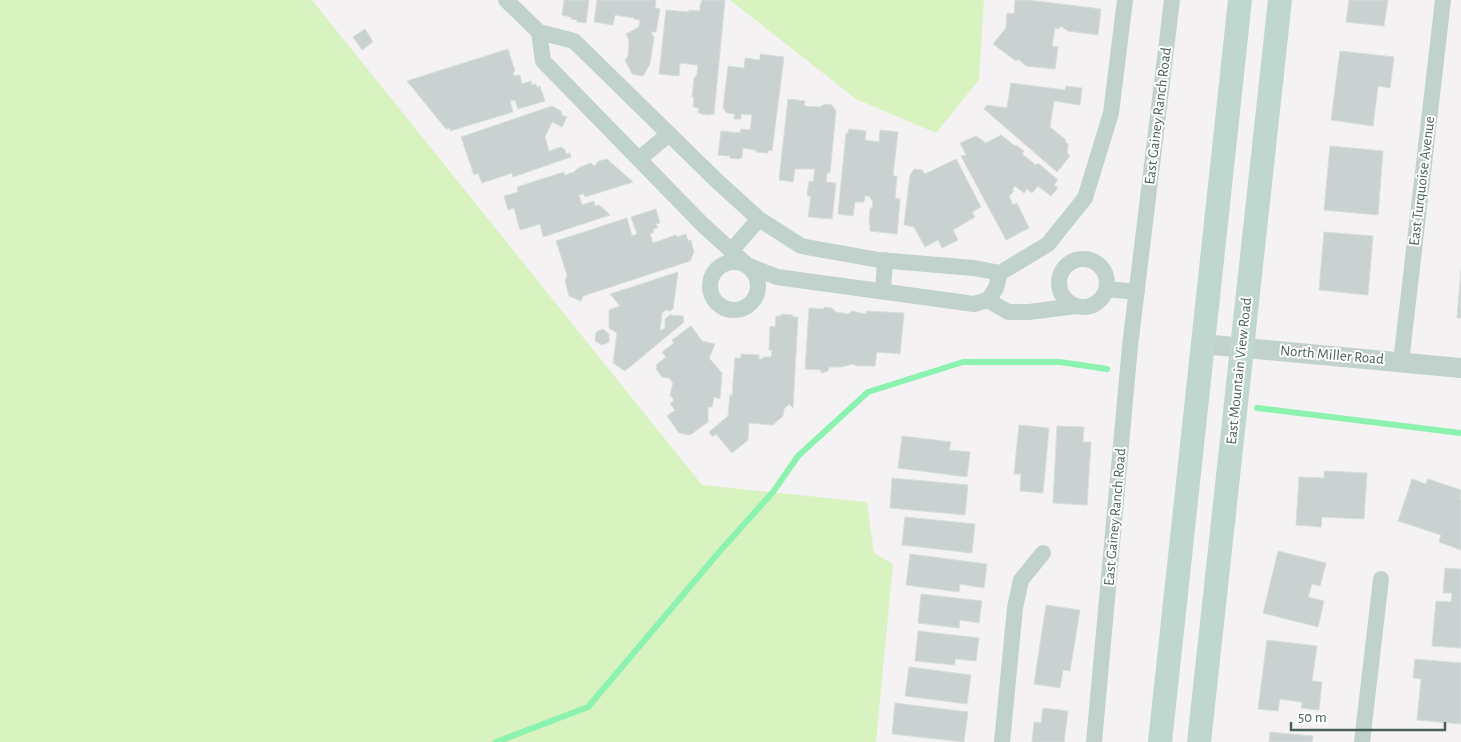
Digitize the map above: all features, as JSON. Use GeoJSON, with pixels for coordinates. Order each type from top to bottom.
{"type":"FeatureCollection","features":[{"type":"Feature","properties":{"kind":"main road"},"geometry":{"type":"LineString","coordinates":[[1160,742],[1240,0]]}},
{"type":"Feature","properties":{"kind":"main road","name":"East Mountain View Road"},"geometry":{"type":"LineString","coordinates":[[1199,742],[1280,0]]}},
{"type":"Feature","properties":{"kind":"street"},"geometry":{"type":"LineString","coordinates":[[506,0],[540,32],[574,41],[717,181],[759,219],[801,246],[885,260],[1000,272],[1048,244],[1085,198],[1110,113],[1125,0]]}},
{"type":"Feature","properties":{"kind":"street","name":"East Gainey Ranch Road"},"geometry":{"type":"LineString","coordinates":[[1094,742],[1124,412],[1172,0]]}},
{"type":"Feature","properties":{"kind":"street","name":"East Turquoise Avenue"},"geometry":{"type":"LineString","coordinates":[[1401,362],[1442,0]]}},
{"type":"Feature","properties":{"kind":"street"},"geometry":{"type":"LineString","coordinates":[[540,32],[543,61],[702,224],[747,265],[777,277],[974,304],[988,300],[996,288],[1000,272]]}},
{"type":"Feature","properties":{"kind":"street"},"geometry":{"type":"LineString","coordinates":[[639,159],[669,134]]}},
{"type":"Feature","properties":{"kind":"street"},"geometry":{"type":"LineString","coordinates":[[732,251],[759,219]]}},
{"type":"Feature","properties":{"kind":"street"},"geometry":{"type":"LineString","coordinates":[[1048,244],[1065,266]]}},
{"type":"Feature","properties":{"kind":"street"},"geometry":{"type":"LineString","coordinates":[[988,300],[1008,312],[1029,312],[1091,306],[1104,296],[1108,281],[1106,273],[1095,261],[1079,259],[1065,266],[1061,273],[1059,281],[1063,296],[1068,302],[1076,306]]}},
{"type":"Feature","properties":{"kind":"street"},"geometry":{"type":"LineString","coordinates":[[883,291],[885,260]]}},
{"type":"Feature","properties":{"kind":"street"},"geometry":{"type":"LineString","coordinates":[[1107,289],[1137,292]]}},
{"type":"Feature","properties":{"kind":"street","name":"North Miller Road"},"geometry":{"type":"LineString","coordinates":[[1202,344],[1461,368]]}},
{"type":"Feature","properties":{"kind":"street"},"geometry":{"type":"LineString","coordinates":[[1002,742],[1015,608],[1021,580],[1043,553]]}},
{"type":"Feature","properties":{"kind":"street"},"geometry":{"type":"LineString","coordinates":[[1362,742],[1381,579]]}},
{"type":"Feature","properties":{"kind":"green space"},"geometry":{"type":"Polygon","coordinates":[[[0,0],[312,0],[702,485],[867,502],[874,553],[893,564],[876,742],[0,742],[0,0]]]}},
{"type":"Feature","properties":{"kind":"green space"},"geometry":{"type":"Polygon","coordinates":[[[730,0],[984,0],[979,80],[936,133],[856,99],[730,0]]]}},
{"type":"Feature","properties":{"kind":"building"},"geometry":{"type":"Polygon","coordinates":[[[564,0],[589,0],[586,23],[577,22],[577,20],[571,19],[571,17],[562,15],[564,0]]]}},
{"type":"Feature","properties":{"kind":"building"},"geometry":{"type":"Polygon","coordinates":[[[597,0],[656,0],[655,8],[660,9],[656,32],[651,32],[654,37],[650,64],[643,76],[632,74],[625,60],[628,56],[629,41],[626,34],[639,27],[640,20],[615,15],[613,25],[594,22],[597,0]]]}},
{"type":"Feature","properties":{"kind":"building"},"geometry":{"type":"Polygon","coordinates":[[[702,0],[725,0],[714,114],[710,115],[698,113],[699,108],[693,107],[694,78],[697,75],[698,65],[680,63],[679,76],[659,74],[666,10],[700,11],[702,0]]]}},
{"type":"Feature","properties":{"kind":"building"},"geometry":{"type":"Polygon","coordinates":[[[1015,0],[1101,9],[1098,35],[1068,31],[1061,26],[1059,29],[1055,28],[1052,46],[1058,47],[1055,69],[1026,66],[993,44],[1006,28],[1007,13],[1014,14],[1015,0]]]}},
{"type":"Feature","properties":{"kind":"building"},"geometry":{"type":"Polygon","coordinates":[[[1349,0],[1388,0],[1384,26],[1346,22],[1349,0]]]}},
{"type":"Feature","properties":{"kind":"building"},"geometry":{"type":"Polygon","coordinates":[[[365,29],[373,42],[362,50],[353,37],[365,29]]]}},
{"type":"Feature","properties":{"kind":"building"},"geometry":{"type":"Polygon","coordinates":[[[508,49],[515,71],[513,72],[514,76],[520,75],[522,84],[531,81],[532,85],[540,86],[545,101],[518,109],[515,100],[510,101],[513,112],[450,131],[450,128],[446,129],[407,81],[508,49]]]}},
{"type":"Feature","properties":{"kind":"building"},"geometry":{"type":"Polygon","coordinates":[[[1340,51],[1394,57],[1390,88],[1378,86],[1373,126],[1331,120],[1340,51]]]}},
{"type":"Feature","properties":{"kind":"building"},"geometry":{"type":"Polygon","coordinates":[[[760,54],[784,57],[772,151],[769,150],[768,153],[756,152],[756,150],[743,148],[742,158],[739,159],[718,155],[721,131],[740,133],[741,129],[750,130],[752,115],[741,114],[741,119],[734,119],[735,114],[727,113],[723,108],[728,66],[744,68],[745,58],[760,60],[760,54]]]}},
{"type":"Feature","properties":{"kind":"building"},"geometry":{"type":"Polygon","coordinates":[[[1011,83],[1065,90],[1066,86],[1082,88],[1080,105],[1054,101],[1050,127],[1066,140],[1068,144],[1067,153],[1070,156],[1057,172],[984,109],[987,105],[1007,108],[1011,83]]]}},
{"type":"Feature","properties":{"kind":"building"},"geometry":{"type":"Polygon","coordinates":[[[788,99],[805,101],[804,106],[820,107],[825,104],[832,105],[836,111],[830,173],[827,173],[826,182],[836,183],[832,219],[808,217],[811,196],[807,196],[809,181],[813,182],[815,169],[795,169],[793,182],[779,180],[788,99]]]}},
{"type":"Feature","properties":{"kind":"building"},"geometry":{"type":"Polygon","coordinates":[[[552,106],[567,117],[562,127],[552,122],[545,137],[549,151],[561,147],[565,150],[566,154],[570,153],[571,157],[513,177],[512,173],[482,183],[478,173],[474,175],[461,137],[552,106]]]}},
{"type":"Feature","properties":{"kind":"building"},"geometry":{"type":"Polygon","coordinates":[[[849,129],[866,131],[865,140],[879,142],[880,130],[898,132],[893,176],[897,176],[895,198],[900,199],[897,234],[870,231],[870,209],[873,202],[869,196],[865,196],[864,202],[855,202],[853,216],[838,214],[846,133],[848,133],[849,129]]]}},
{"type":"Feature","properties":{"kind":"building"},"geometry":{"type":"Polygon","coordinates":[[[1001,135],[1024,151],[1022,154],[1036,165],[1038,163],[1058,180],[1054,185],[1058,188],[1051,196],[1038,186],[1032,193],[1027,189],[1024,193],[1015,186],[1012,190],[1014,191],[1009,196],[1013,205],[1017,203],[1029,228],[1006,240],[961,156],[966,155],[960,143],[976,136],[986,143],[1001,135]]]}},
{"type":"Feature","properties":{"kind":"building"},"geometry":{"type":"Polygon","coordinates":[[[1330,146],[1383,151],[1378,215],[1324,210],[1330,146]]]}},
{"type":"Feature","properties":{"kind":"building"},"geometry":{"type":"Polygon","coordinates":[[[607,159],[633,182],[585,197],[584,194],[579,195],[582,205],[594,201],[595,206],[599,205],[610,215],[543,237],[540,224],[520,230],[514,208],[508,210],[504,196],[518,192],[517,187],[564,172],[565,175],[591,163],[594,166],[599,161],[607,159]]]}},
{"type":"Feature","properties":{"kind":"building"},"geometry":{"type":"Polygon","coordinates":[[[956,159],[981,207],[972,212],[975,217],[953,230],[958,240],[942,248],[938,240],[925,247],[914,227],[904,225],[910,175],[914,169],[922,170],[925,174],[956,159]]]}},
{"type":"Feature","properties":{"kind":"building"},"geometry":{"type":"Polygon","coordinates":[[[656,209],[660,223],[656,224],[658,228],[653,229],[654,232],[650,234],[653,243],[676,235],[677,237],[686,234],[688,241],[691,240],[694,252],[690,261],[583,296],[581,301],[569,296],[565,281],[567,275],[556,241],[627,218],[632,236],[637,234],[631,217],[656,209]]]}},
{"type":"Feature","properties":{"kind":"building"},"geometry":{"type":"Polygon","coordinates":[[[1324,232],[1373,236],[1368,295],[1319,290],[1324,232]]]}},
{"type":"Feature","properties":{"kind":"building"},"geometry":{"type":"Polygon","coordinates":[[[1461,270],[1461,318],[1457,318],[1461,270]]]}},
{"type":"Feature","properties":{"kind":"building"},"geometry":{"type":"Polygon","coordinates":[[[678,272],[673,309],[662,313],[660,331],[665,328],[665,319],[670,315],[683,316],[684,322],[625,371],[613,363],[617,333],[609,328],[609,310],[620,306],[610,294],[678,272]]]}},
{"type":"Feature","properties":{"kind":"building"},"geometry":{"type":"Polygon","coordinates":[[[824,307],[848,314],[852,311],[866,314],[866,311],[904,313],[900,354],[877,352],[875,366],[857,366],[853,364],[829,367],[828,371],[822,373],[821,370],[805,369],[809,308],[824,309],[824,307]]]}},
{"type":"Feature","properties":{"kind":"building"},"geometry":{"type":"Polygon","coordinates":[[[781,314],[798,317],[793,408],[789,404],[784,409],[783,416],[773,425],[749,423],[748,440],[732,453],[716,434],[713,437],[709,432],[728,416],[730,395],[732,396],[735,358],[741,358],[741,354],[759,355],[759,359],[771,357],[772,350],[769,350],[770,326],[775,327],[776,316],[781,316],[781,314]]]}},
{"type":"Feature","properties":{"kind":"building"},"geometry":{"type":"Polygon","coordinates":[[[691,326],[702,341],[715,344],[709,358],[722,373],[720,399],[714,397],[712,407],[708,407],[708,422],[690,435],[679,433],[667,416],[675,410],[670,404],[674,400],[670,395],[673,383],[669,378],[662,377],[656,369],[657,364],[666,357],[662,352],[674,343],[672,340],[691,326]]]}},
{"type":"Feature","properties":{"kind":"building"},"geometry":{"type":"Polygon","coordinates":[[[603,329],[609,334],[609,342],[602,345],[595,341],[596,332],[603,329]]]}},
{"type":"Feature","properties":{"kind":"building"},"geometry":{"type":"Polygon","coordinates":[[[1019,425],[1049,428],[1043,493],[1020,491],[1021,474],[1014,474],[1019,425]]]}},
{"type":"Feature","properties":{"kind":"building"},"geometry":{"type":"Polygon","coordinates":[[[1057,426],[1084,427],[1083,442],[1091,442],[1087,505],[1053,503],[1057,426]]]}},
{"type":"Feature","properties":{"kind":"building"},"geometry":{"type":"Polygon","coordinates":[[[902,436],[951,442],[949,450],[970,452],[967,477],[898,468],[902,436]]]}},
{"type":"Feature","properties":{"kind":"building"},"geometry":{"type":"Polygon","coordinates":[[[1324,471],[1367,473],[1364,519],[1322,517],[1321,527],[1296,525],[1299,477],[1324,478],[1324,471]]]}},
{"type":"Feature","properties":{"kind":"building"},"geometry":{"type":"Polygon","coordinates":[[[892,478],[968,485],[965,515],[890,508],[892,478]]]}},
{"type":"Feature","properties":{"kind":"building"},"geometry":{"type":"Polygon","coordinates":[[[1412,479],[1426,484],[1428,479],[1461,490],[1461,550],[1439,542],[1441,535],[1398,521],[1412,479]]]}},
{"type":"Feature","properties":{"kind":"building"},"geometry":{"type":"Polygon","coordinates":[[[905,517],[975,524],[972,553],[902,545],[905,517]]]}},
{"type":"Feature","properties":{"kind":"building"},"geometry":{"type":"Polygon","coordinates":[[[1278,551],[1326,563],[1320,586],[1312,584],[1308,597],[1324,601],[1318,627],[1263,613],[1278,551]]]}},
{"type":"Feature","properties":{"kind":"building"},"geometry":{"type":"Polygon","coordinates":[[[910,554],[987,564],[984,588],[960,584],[959,592],[906,585],[910,554]]]}},
{"type":"Feature","properties":{"kind":"building"},"geometry":{"type":"Polygon","coordinates":[[[1445,568],[1461,569],[1461,648],[1432,646],[1436,601],[1451,602],[1452,593],[1443,593],[1445,568]]]}},
{"type":"Feature","properties":{"kind":"building"},"geometry":{"type":"Polygon","coordinates":[[[921,594],[982,601],[979,623],[960,620],[959,628],[918,623],[921,594]]]}},
{"type":"Feature","properties":{"kind":"building"},"geometry":{"type":"Polygon","coordinates":[[[1046,605],[1080,610],[1070,671],[1063,670],[1060,688],[1034,684],[1046,605]]]}},
{"type":"Feature","properties":{"kind":"building"},"geometry":{"type":"Polygon","coordinates":[[[918,631],[979,638],[976,661],[955,659],[955,665],[915,661],[918,631]]]}},
{"type":"Feature","properties":{"kind":"building"},"geometry":{"type":"Polygon","coordinates":[[[1267,640],[1317,646],[1312,681],[1322,682],[1319,710],[1301,708],[1302,702],[1280,699],[1278,711],[1258,709],[1267,640]]]}},
{"type":"Feature","properties":{"kind":"building"},"geometry":{"type":"Polygon","coordinates":[[[1415,659],[1461,663],[1461,724],[1417,720],[1421,679],[1413,678],[1415,659]]]}},
{"type":"Feature","properties":{"kind":"building"},"geometry":{"type":"Polygon","coordinates":[[[909,667],[971,675],[967,704],[905,696],[909,667]]]}},
{"type":"Feature","properties":{"kind":"building"},"geometry":{"type":"Polygon","coordinates":[[[895,703],[968,712],[964,742],[892,734],[895,703]]]}},
{"type":"Feature","properties":{"kind":"building"},"geometry":{"type":"Polygon","coordinates":[[[1043,708],[1068,711],[1064,742],[1032,742],[1034,722],[1041,723],[1043,708]]]}},
{"type":"Feature","properties":{"kind":"building"},"geometry":{"type":"Polygon","coordinates":[[[1270,732],[1313,736],[1312,742],[1269,742],[1270,732]]]}},
{"type":"Feature","properties":{"kind":"waterway"},"geometry":{"type":"LineString","coordinates":[[496,742],[588,707],[720,551],[773,492],[798,456],[868,392],[963,362],[1060,362],[1107,369]]}},
{"type":"Feature","properties":{"kind":"waterway"},"geometry":{"type":"LineString","coordinates":[[1257,408],[1461,433]]}}]}
